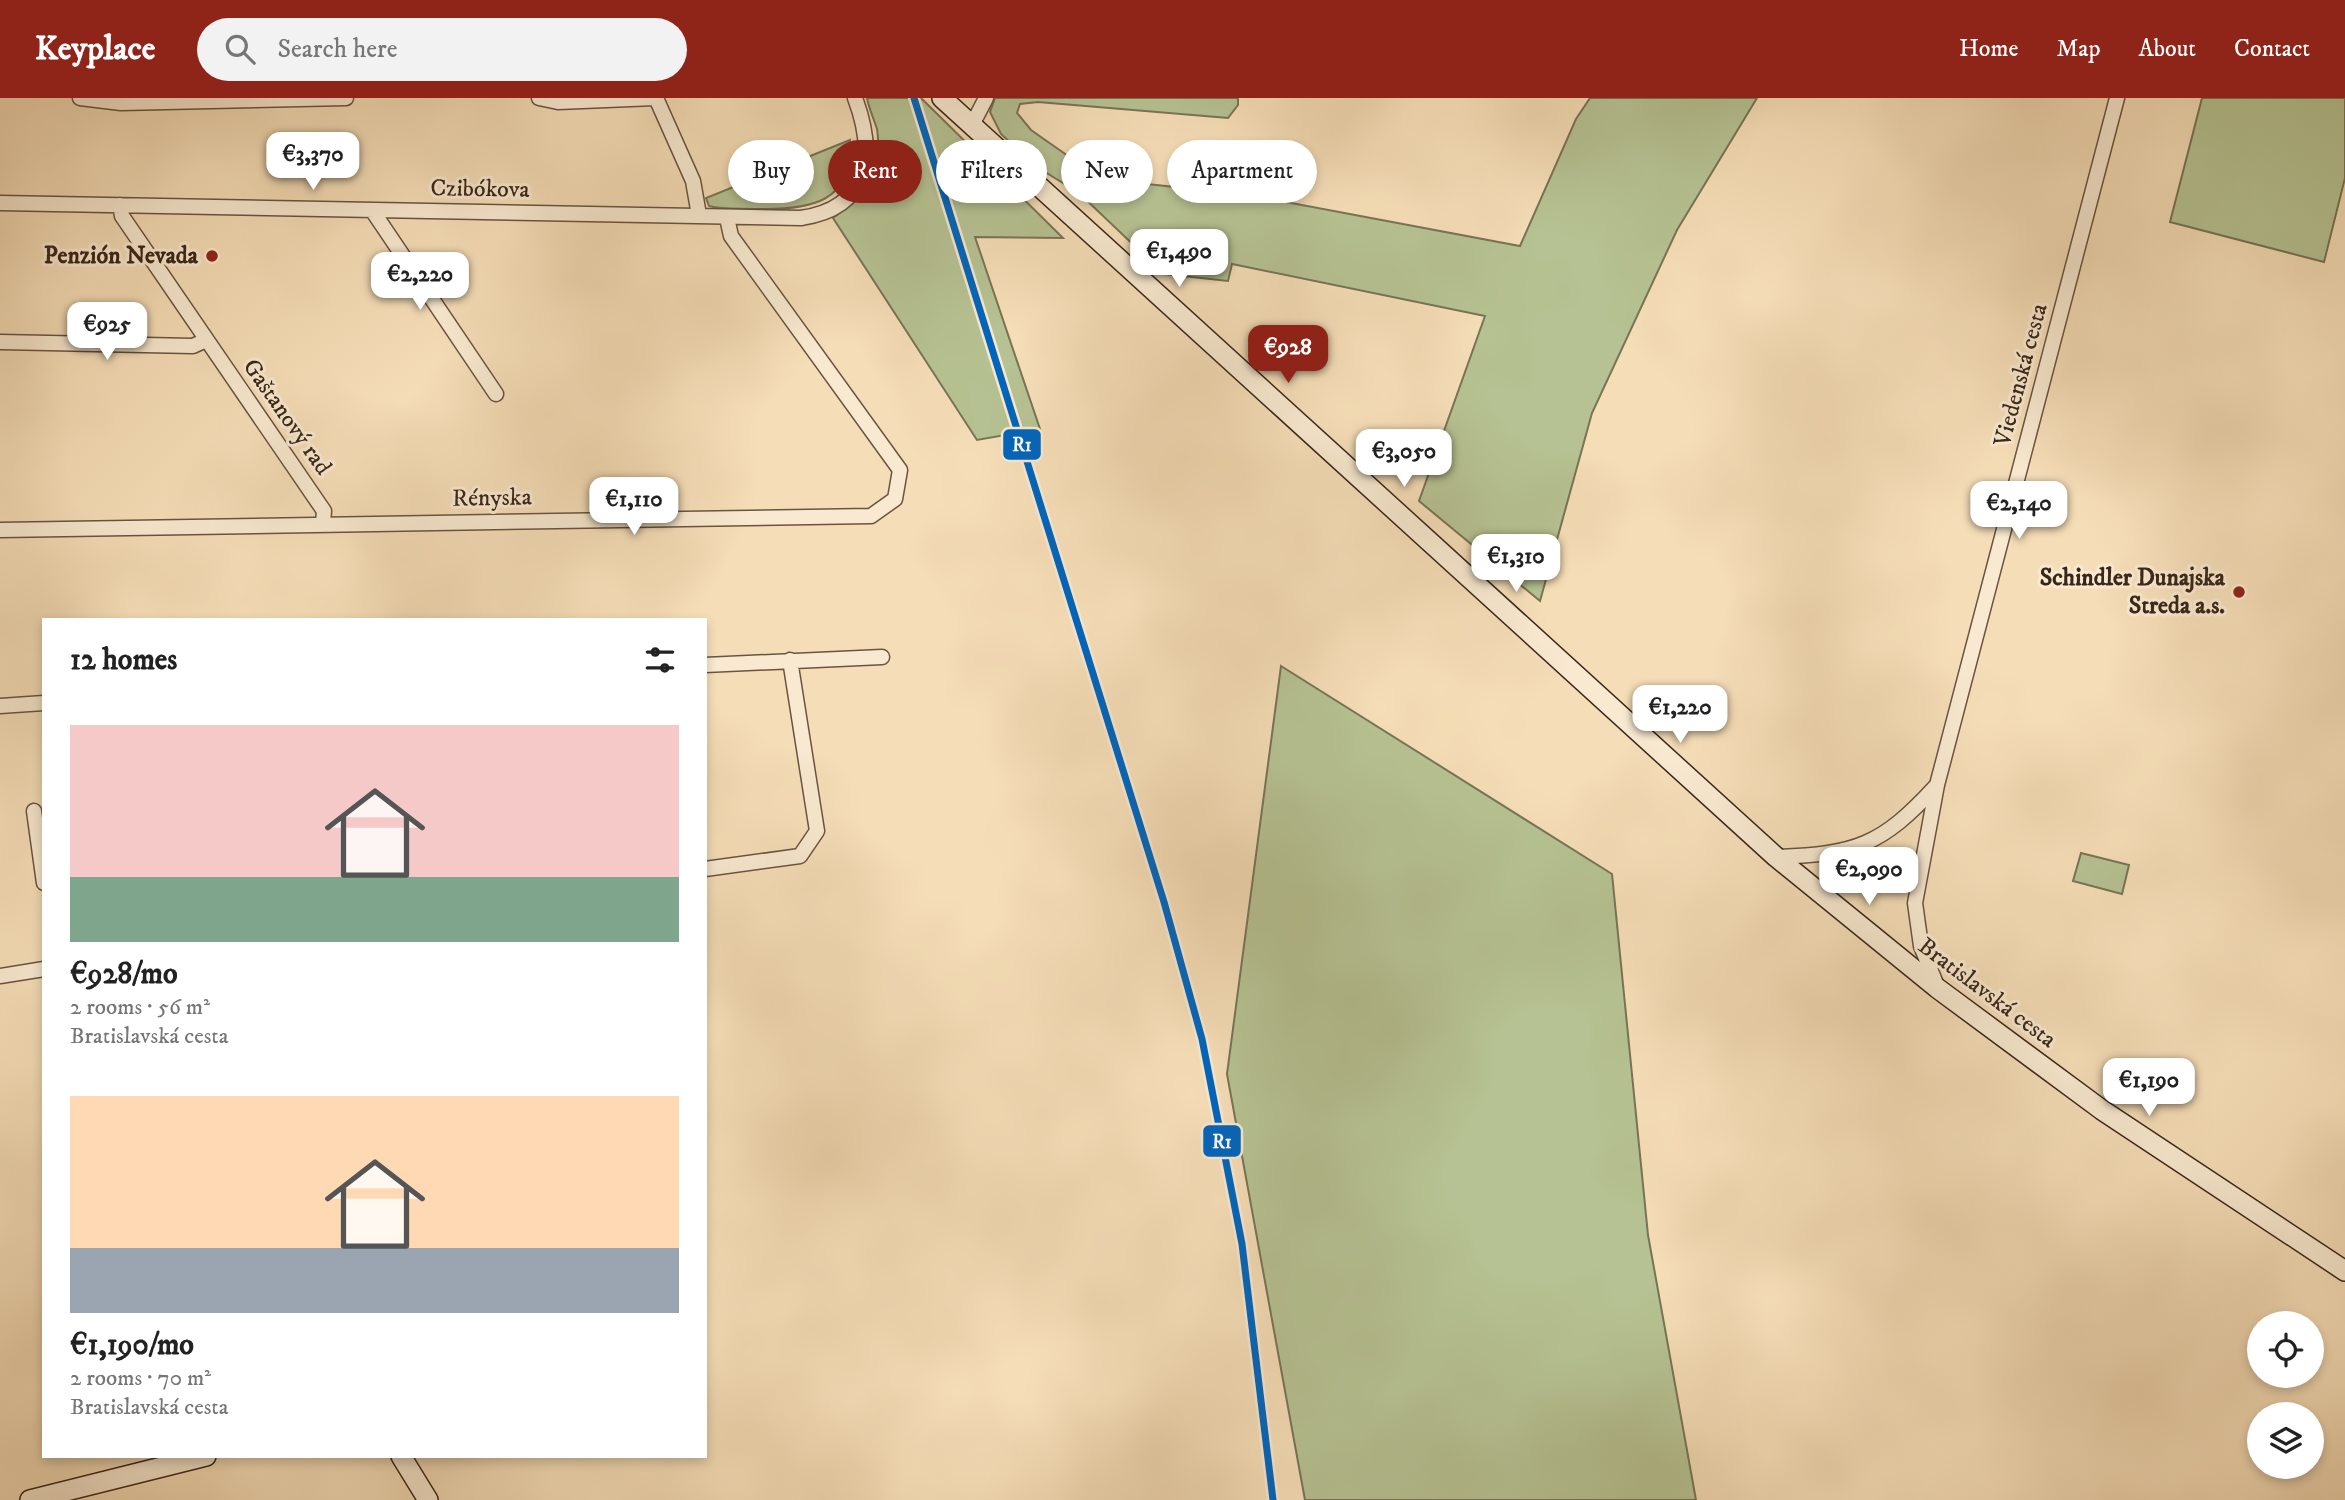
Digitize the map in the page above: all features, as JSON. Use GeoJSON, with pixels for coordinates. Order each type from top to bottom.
{"type":"FeatureCollection","features":[{"type":"Feature","properties":{"kind":"street"},"geometry":{"type":"LineString","coordinates":[[80,98],[121,103],[346,98]]}},
{"type":"Feature","properties":{"kind":"street"},"geometry":{"type":"LineString","coordinates":[[539,98],[558,102],[656,98],[693,181],[699,215]]}},
{"type":"Feature","properties":{"kind":"street","name":"Czibókova"},"geometry":{"type":"LineString","coordinates":[[0,203],[801,218],[822,215],[841,204],[856,188],[867,155],[868,138],[855,98]]}},
{"type":"Feature","properties":{"kind":"street","name":"Bratislavská cesta"},"geometry":{"type":"LineString","coordinates":[[942,98],[1776,857],[1937,988],[2102,1110],[2345,1271]]}},
{"type":"Feature","properties":{"kind":"street"},"geometry":{"type":"LineString","coordinates":[[972,125],[986,98]]}},
{"type":"Feature","properties":{"kind":"street","name":"Viedenská cesta"},"geometry":{"type":"LineString","coordinates":[[1937,988],[1922,946],[1915,903],[1937,785],[2117,98]]}},
{"type":"Feature","properties":{"kind":"street","name":"Gaštanový rad"},"geometry":{"type":"LineString","coordinates":[[120,205],[122,216],[324,511],[323,523]]}},
{"type":"Feature","properties":{"kind":"street"},"geometry":{"type":"LineString","coordinates":[[372,210],[496,394]]}},
{"type":"Feature","properties":{"kind":"street","name":"Rényska"},"geometry":{"type":"LineString","coordinates":[[0,530],[872,516],[895,499],[900,470],[732,236],[727,218]]}},
{"type":"Feature","properties":{"kind":"street"},"geometry":{"type":"LineString","coordinates":[[0,342],[193,346],[206,340]]}},
{"type":"Feature","properties":{"kind":"street"},"geometry":{"type":"LineString","coordinates":[[707,665],[882,657]]}},
{"type":"Feature","properties":{"kind":"street"},"geometry":{"type":"LineString","coordinates":[[707,869],[800,856],[817,831],[790,660]]}},
{"type":"Feature","properties":{"kind":"street"},"geometry":{"type":"LineString","coordinates":[[0,706],[42,703]]}},
{"type":"Feature","properties":{"kind":"street","name":"Viedenská cesta"},"geometry":{"type":"LineString","coordinates":[[1776,857],[1842,852],[1866,844],[1901,822],[1937,785]]}},
{"type":"Feature","properties":{"kind":"street"},"geometry":{"type":"LineString","coordinates":[[34,811],[42,869]]}},
{"type":"Feature","properties":{"kind":"street"},"geometry":{"type":"LineString","coordinates":[[0,976],[42,969]]}},
{"type":"Feature","properties":{"kind":"street"},"geometry":{"type":"LineString","coordinates":[[30,1500],[198,1458]]}},
{"type":"Feature","properties":{"kind":"street"},"geometry":{"type":"LineString","coordinates":[[402,1458],[428,1500]]}},
{"type":"Feature","properties":{"kind":"green space"},"geometry":{"type":"Polygon","coordinates":[[[867,98],[921,98],[964,140],[936,140],[936,203],[1028,203],[1063,238],[975,237],[1040,429],[977,440],[833,218],[850,203],[922,203],[922,140],[878,140],[867,98]]]}},
{"type":"Feature","properties":{"kind":"green space"},"geometry":{"type":"Polygon","coordinates":[[[995,98],[1238,98],[1238,105],[1228,118],[1038,102],[1020,104],[1017,113],[1031,130],[1045,140],[1008,140],[1001,134],[990,112],[995,98]]]}},
{"type":"Feature","properties":{"kind":"green space"},"geometry":{"type":"Polygon","coordinates":[[[1590,98],[1757,98],[1677,230],[1592,413],[1540,601],[1419,501],[1485,316],[1232,264],[1228,281],[1164,274],[1089,203],[1153,203],[1153,185],[1167,186],[1167,203],[1292,203],[1520,246],[1576,119],[1590,98]]]}},
{"type":"Feature","properties":{"kind":"green space"},"geometry":{"type":"Polygon","coordinates":[[[2202,98],[2345,98],[2345,178],[2324,262],[2170,222],[2202,98]]]}},
{"type":"Feature","properties":{"kind":"green space"},"geometry":{"type":"Polygon","coordinates":[[[1047,141],[1061,151],[1061,182],[1047,173],[1047,141]]]}},
{"type":"Feature","properties":{"kind":"green space"},"geometry":{"type":"Polygon","coordinates":[[[828,149],[828,196],[814,203],[814,154],[828,149]]]}},
{"type":"Feature","properties":{"kind":"green space"},"geometry":{"type":"Polygon","coordinates":[[[728,189],[728,203],[813,203],[795,208],[727,208],[709,206],[706,198],[728,189]]]}},
{"type":"Feature","properties":{"kind":"green space"},"geometry":{"type":"Polygon","coordinates":[[[1281,666],[1612,874],[1648,1235],[1696,1500],[1305,1500],[1227,1074],[1281,666]]]}},
{"type":"Feature","properties":{"kind":"green space"},"geometry":{"type":"Polygon","coordinates":[[[2081,853],[2129,865],[2122,894],[2073,881],[2081,853]]]}},
{"type":"Feature","properties":{"kind":"transit line","name":"R1"},"geometry":{"type":"LineString","coordinates":[[914,98],[1164,902],[1202,1039],[1242,1244],[1273,1500]]}},
{"type":"Feature","properties":{"kind":"place","name":"Penzión Nevada"},"geometry":{"type":"Point","coordinates":[212,256]}},
{"type":"Feature","properties":{"kind":"place","name":"Schindler Dunajska Streda a.s."},"geometry":{"type":"Point","coordinates":[2239,592]}}]}
